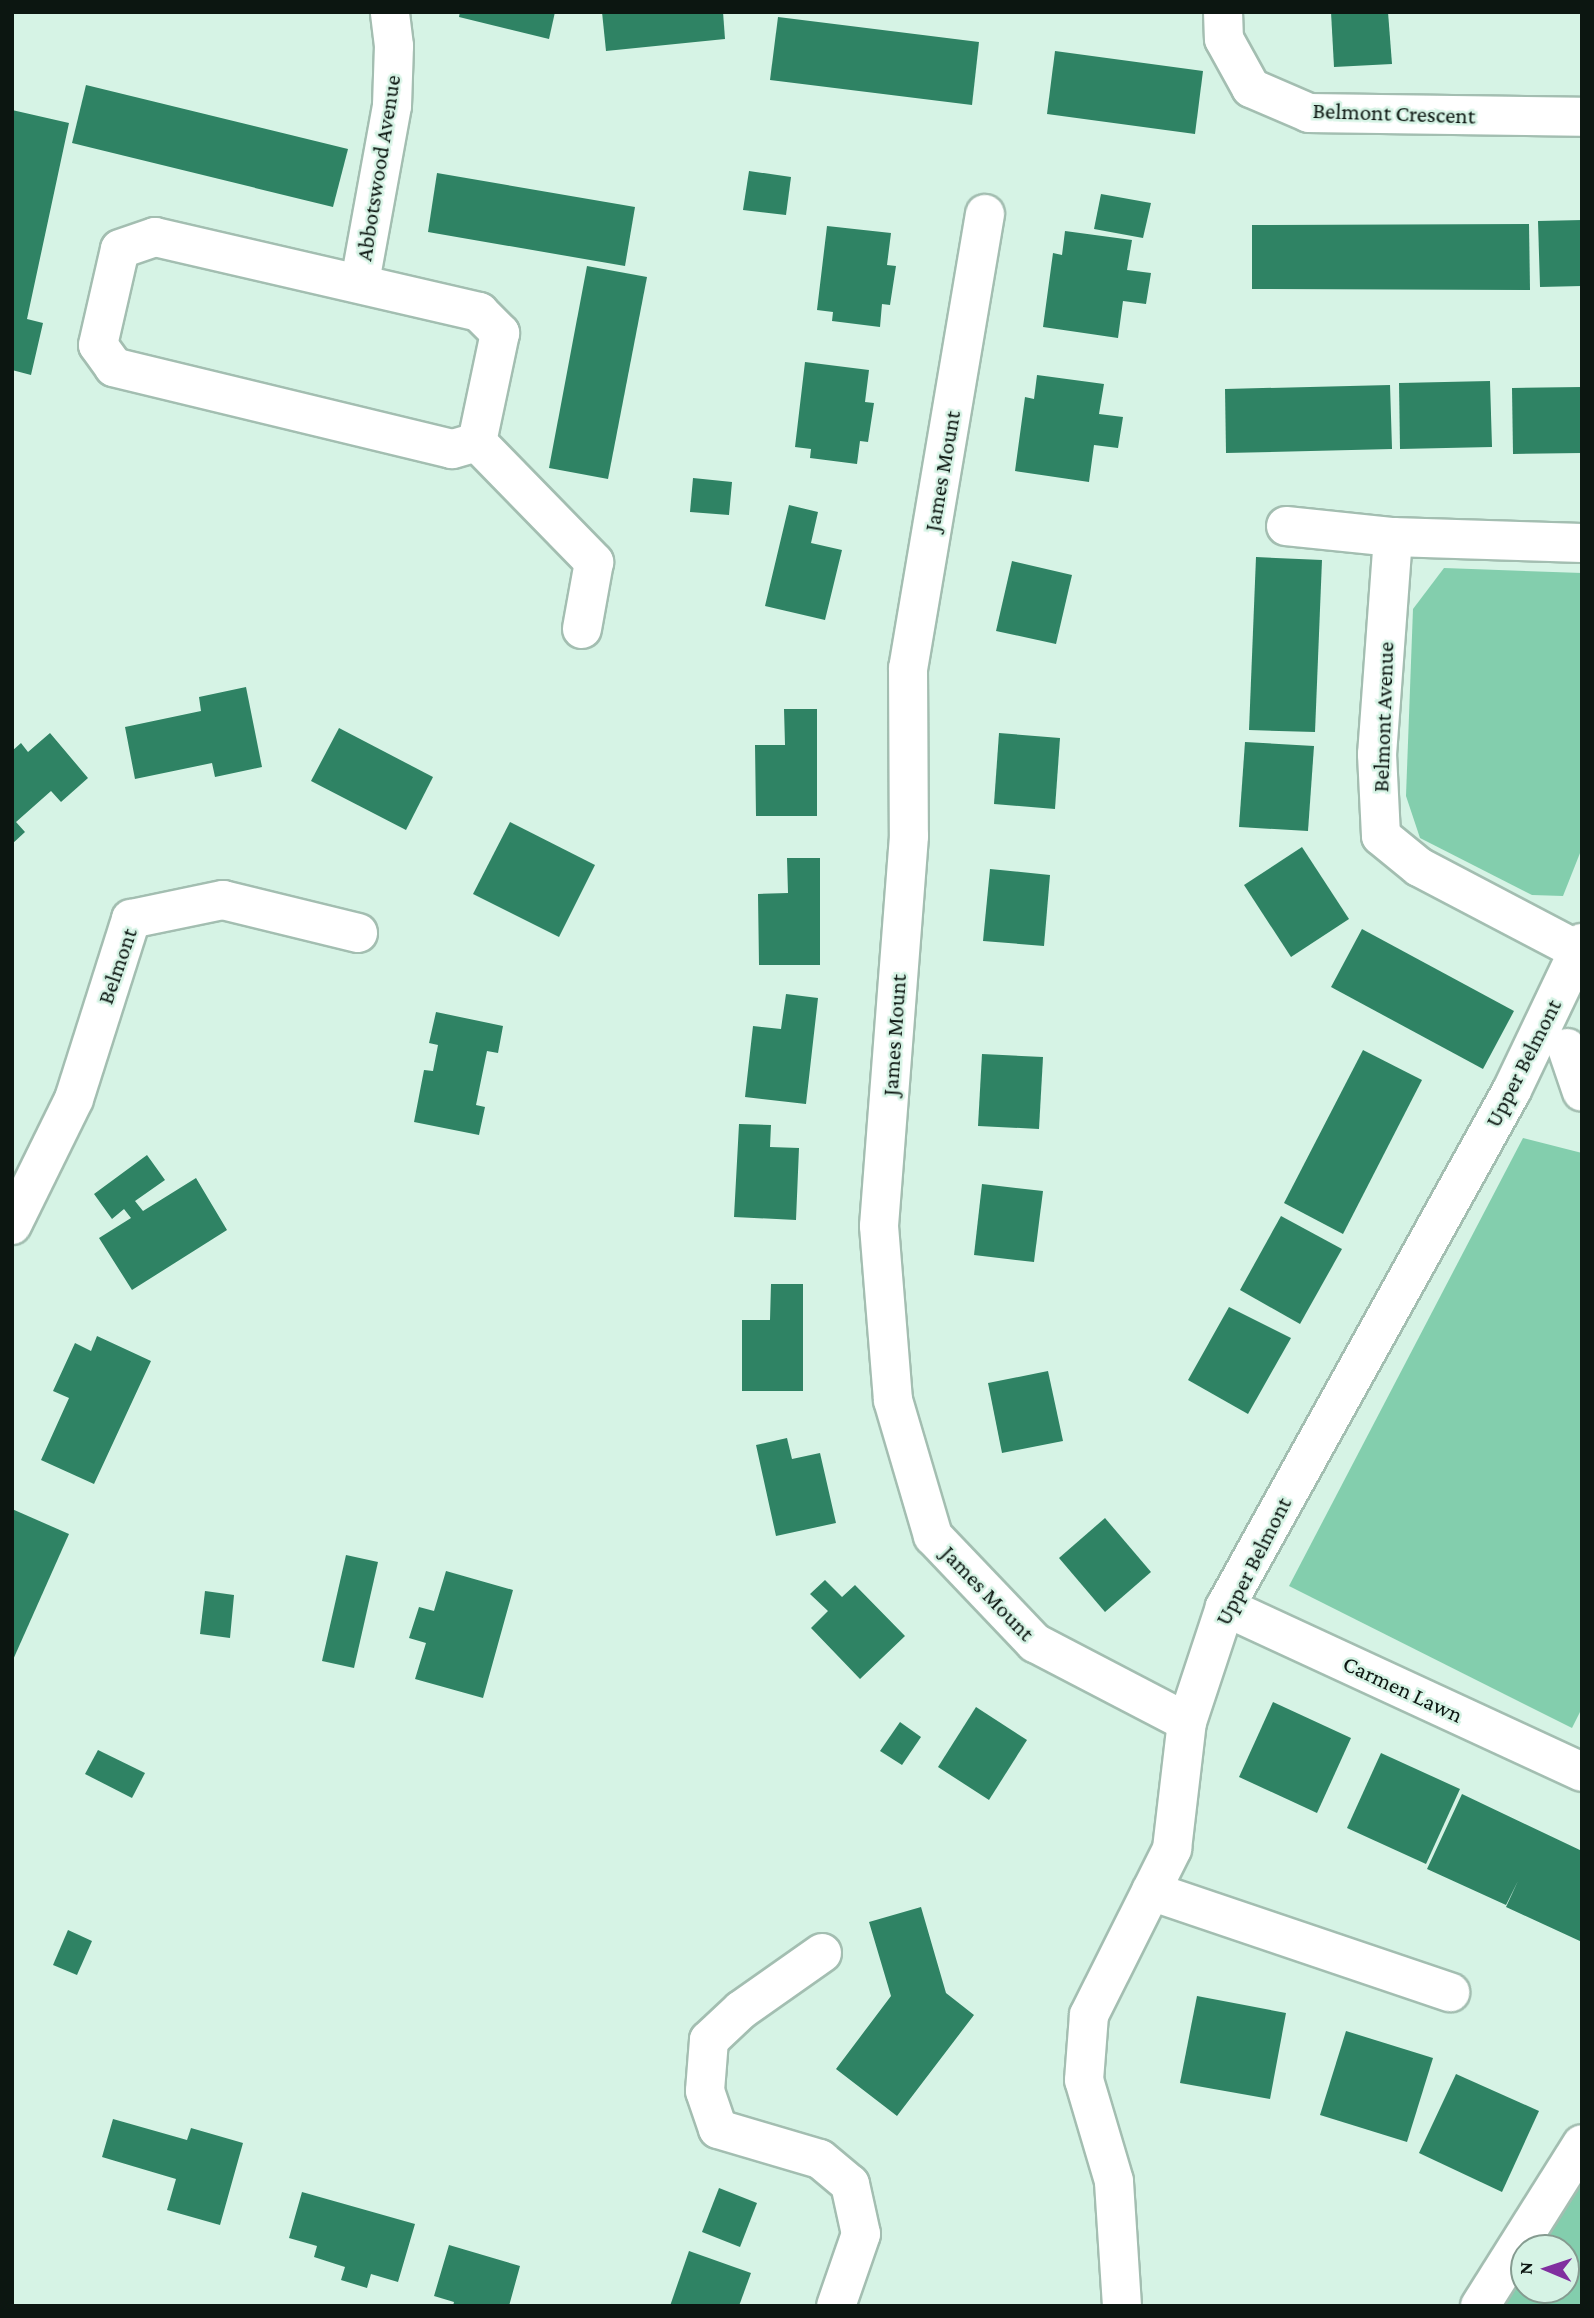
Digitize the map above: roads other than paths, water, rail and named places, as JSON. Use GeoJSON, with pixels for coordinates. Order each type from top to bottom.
{"type":"FeatureCollection","features":[{"type":"Feature","properties":{"kind":"street","name":"Abbotswood Avenue"},"geometry":{"type":"LineString","coordinates":[[360,282],[392,106],[394,46],[390,12]]}},
{"type":"Feature","properties":{"kind":"street","name":"Belmont Crescent"},"geometry":{"type":"LineString","coordinates":[[1223,12],[1224,39],[1251,88],[1309,113],[1582,117]]}},
{"type":"Feature","properties":{"kind":"street","name":"James Mount"},"geometry":{"type":"LineString","coordinates":[[985,214],[908,668],[909,836],[879,1226],[893,1400],[933,1536],[1035,1643],[1187,1722]]}},
{"type":"Feature","properties":{"kind":"street"},"geometry":{"type":"LineString","coordinates":[[155,237],[360,282],[479,312],[500,333],[477,442],[452,449],[114,367],[98,345],[120,250],[155,237]]}},
{"type":"Feature","properties":{"kind":"street"},"geometry":{"type":"LineString","coordinates":[[477,442],[594,562],[582,629]]}},
{"type":"Feature","properties":{"kind":"street"},"geometry":{"type":"LineString","coordinates":[[1286,526],[1393,537],[1582,543]]}},
{"type":"Feature","properties":{"kind":"street","name":"Belmont Avenue"},"geometry":{"type":"LineString","coordinates":[[1393,537],[1377,754],[1381,836],[1419,867],[1580,947]]}},
{"type":"Feature","properties":{"kind":"street","name":"Belmont"},"geometry":{"type":"LineString","coordinates":[[12,1225],[74,1099],[131,919],[223,900],[358,933]]}},
{"type":"Feature","properties":{"kind":"street","name":"Upper Belmont"},"geometry":{"type":"LineString","coordinates":[[1122,2306],[1114,2181],[1084,2080],[1089,2015],[1172,1849],[1187,1722],[1225,1607],[1512,1090],[1580,947]]}},
{"type":"Feature","properties":{"kind":"street"},"geometry":{"type":"LineString","coordinates":[[1567,1048],[1582,1092]]}},
{"type":"Feature","properties":{"kind":"street","name":"Carmen Lawn"},"geometry":{"type":"LineString","coordinates":[[1225,1607],[1582,1771]]}},
{"type":"Feature","properties":{"kind":"street"},"geometry":{"type":"LineString","coordinates":[[1151,1891],[1450,1992]]}},
{"type":"Feature","properties":{"kind":"street"},"geometry":{"type":"LineString","coordinates":[[822,1953],[741,2010],[709,2040],[705,2091],[718,2129],[820,2159],[849,2185],[860,2234],[836,2306]]}},
{"type":"Feature","properties":{"kind":"street"},"geometry":{"type":"LineString","coordinates":[[1480,2306],[1582,2144]]}}]}
